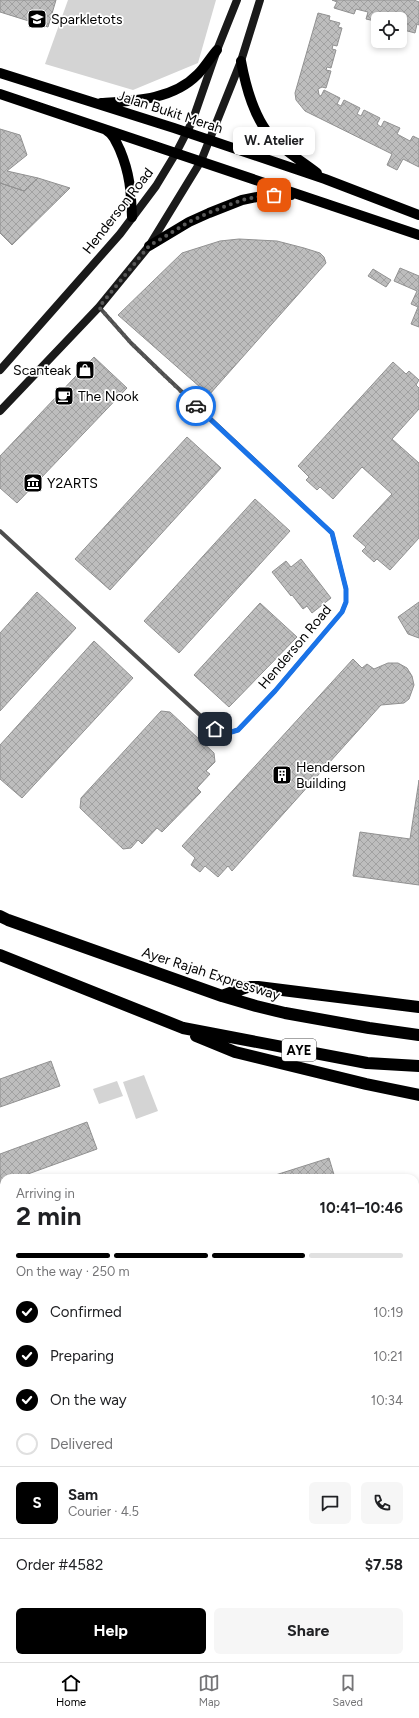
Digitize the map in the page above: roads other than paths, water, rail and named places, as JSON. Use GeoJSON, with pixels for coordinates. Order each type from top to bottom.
{"type":"FeatureCollection","features":[{"type":"Feature","properties":{"kind":"highway","name":"Ayer Rajah Expressway"},"geometry":{"type":"LineString","coordinates":[[0,916],[15,923],[222,996],[286,1013],[375,1029],[419,1035]]}},
{"type":"Feature","properties":{"kind":"highway","name":"AYE"},"geometry":{"type":"LineString","coordinates":[[0,954],[183,1028],[367,1062],[419,1066]]}},
{"type":"Feature","properties":{"kind":"highway"},"geometry":{"type":"LineString","coordinates":[[222,996],[247,987],[258,987],[419,1008]]}},
{"type":"Feature","properties":{"kind":"highway"},"geometry":{"type":"LineString","coordinates":[[183,1028],[196,1036],[235,1052],[366,1084],[419,1094]]}},
{"type":"Feature","properties":{"kind":"main road","name":"Henderson Road"},"geometry":{"type":"LineString","coordinates":[[0,370],[82,277],[156,186],[187,133],[237,0]]}},
{"type":"Feature","properties":{"kind":"main road"},"geometry":{"type":"LineString","coordinates":[[0,411],[99,307],[149,246],[201,162],[241,61],[260,0]]}},
{"type":"Feature","properties":{"kind":"main road"},"geometry":{"type":"LineString","coordinates":[[95,103],[138,100],[155,97],[178,88],[197,75],[217,50]]}},
{"type":"Feature","properties":{"kind":"main road"},"geometry":{"type":"LineString","coordinates":[[241,61],[245,85],[259,119],[273,139],[325,178]]}},
{"type":"Feature","properties":{"kind":"main road","name":"Jalan Bukit Merah"},"geometry":{"type":"LineString","coordinates":[[0,73],[325,178],[419,215]]}},
{"type":"Feature","properties":{"kind":"main road"},"geometry":{"type":"LineString","coordinates":[[0,94],[419,235]]}},
{"type":"Feature","properties":{"kind":"main road"},"geometry":{"type":"LineString","coordinates":[[103,128],[113,134],[128,169],[132,217]]}},
{"type":"Feature","properties":{"kind":"main road"},"geometry":{"type":"LineString","coordinates":[[149,246],[189,222],[242,200],[262,196],[299,195]]}},
{"type":"Feature","properties":{"kind":"street","name":"Henderson Road"},"geometry":{"type":"LineString","coordinates":[[0,531],[192,709],[215,729],[228,733],[238,730],[261,707],[342,612],[346,602],[346,589],[332,533],[163,374],[99,307]]}},
{"type":"Feature","properties":{"kind":"place","name":"Sparkletots"},"geometry":{"type":"Point","coordinates":[37,19]}},
{"type":"Feature","properties":{"kind":"place","name":"W. Atelier"},"geometry":{"type":"Point","coordinates":[274,195]}},
{"type":"Feature","properties":{"kind":"place","name":"Scanteak"},"geometry":{"type":"Point","coordinates":[85,370]}},
{"type":"Feature","properties":{"kind":"place","name":"The Nook"},"geometry":{"type":"Point","coordinates":[64,396]}},
{"type":"Feature","properties":{"kind":"place","name":"Y2ARTS"},"geometry":{"type":"Point","coordinates":[33,483]}},
{"type":"Feature","properties":{"kind":"place","name":"Henderson Building"},"geometry":{"type":"Point","coordinates":[282,775]}}]}
